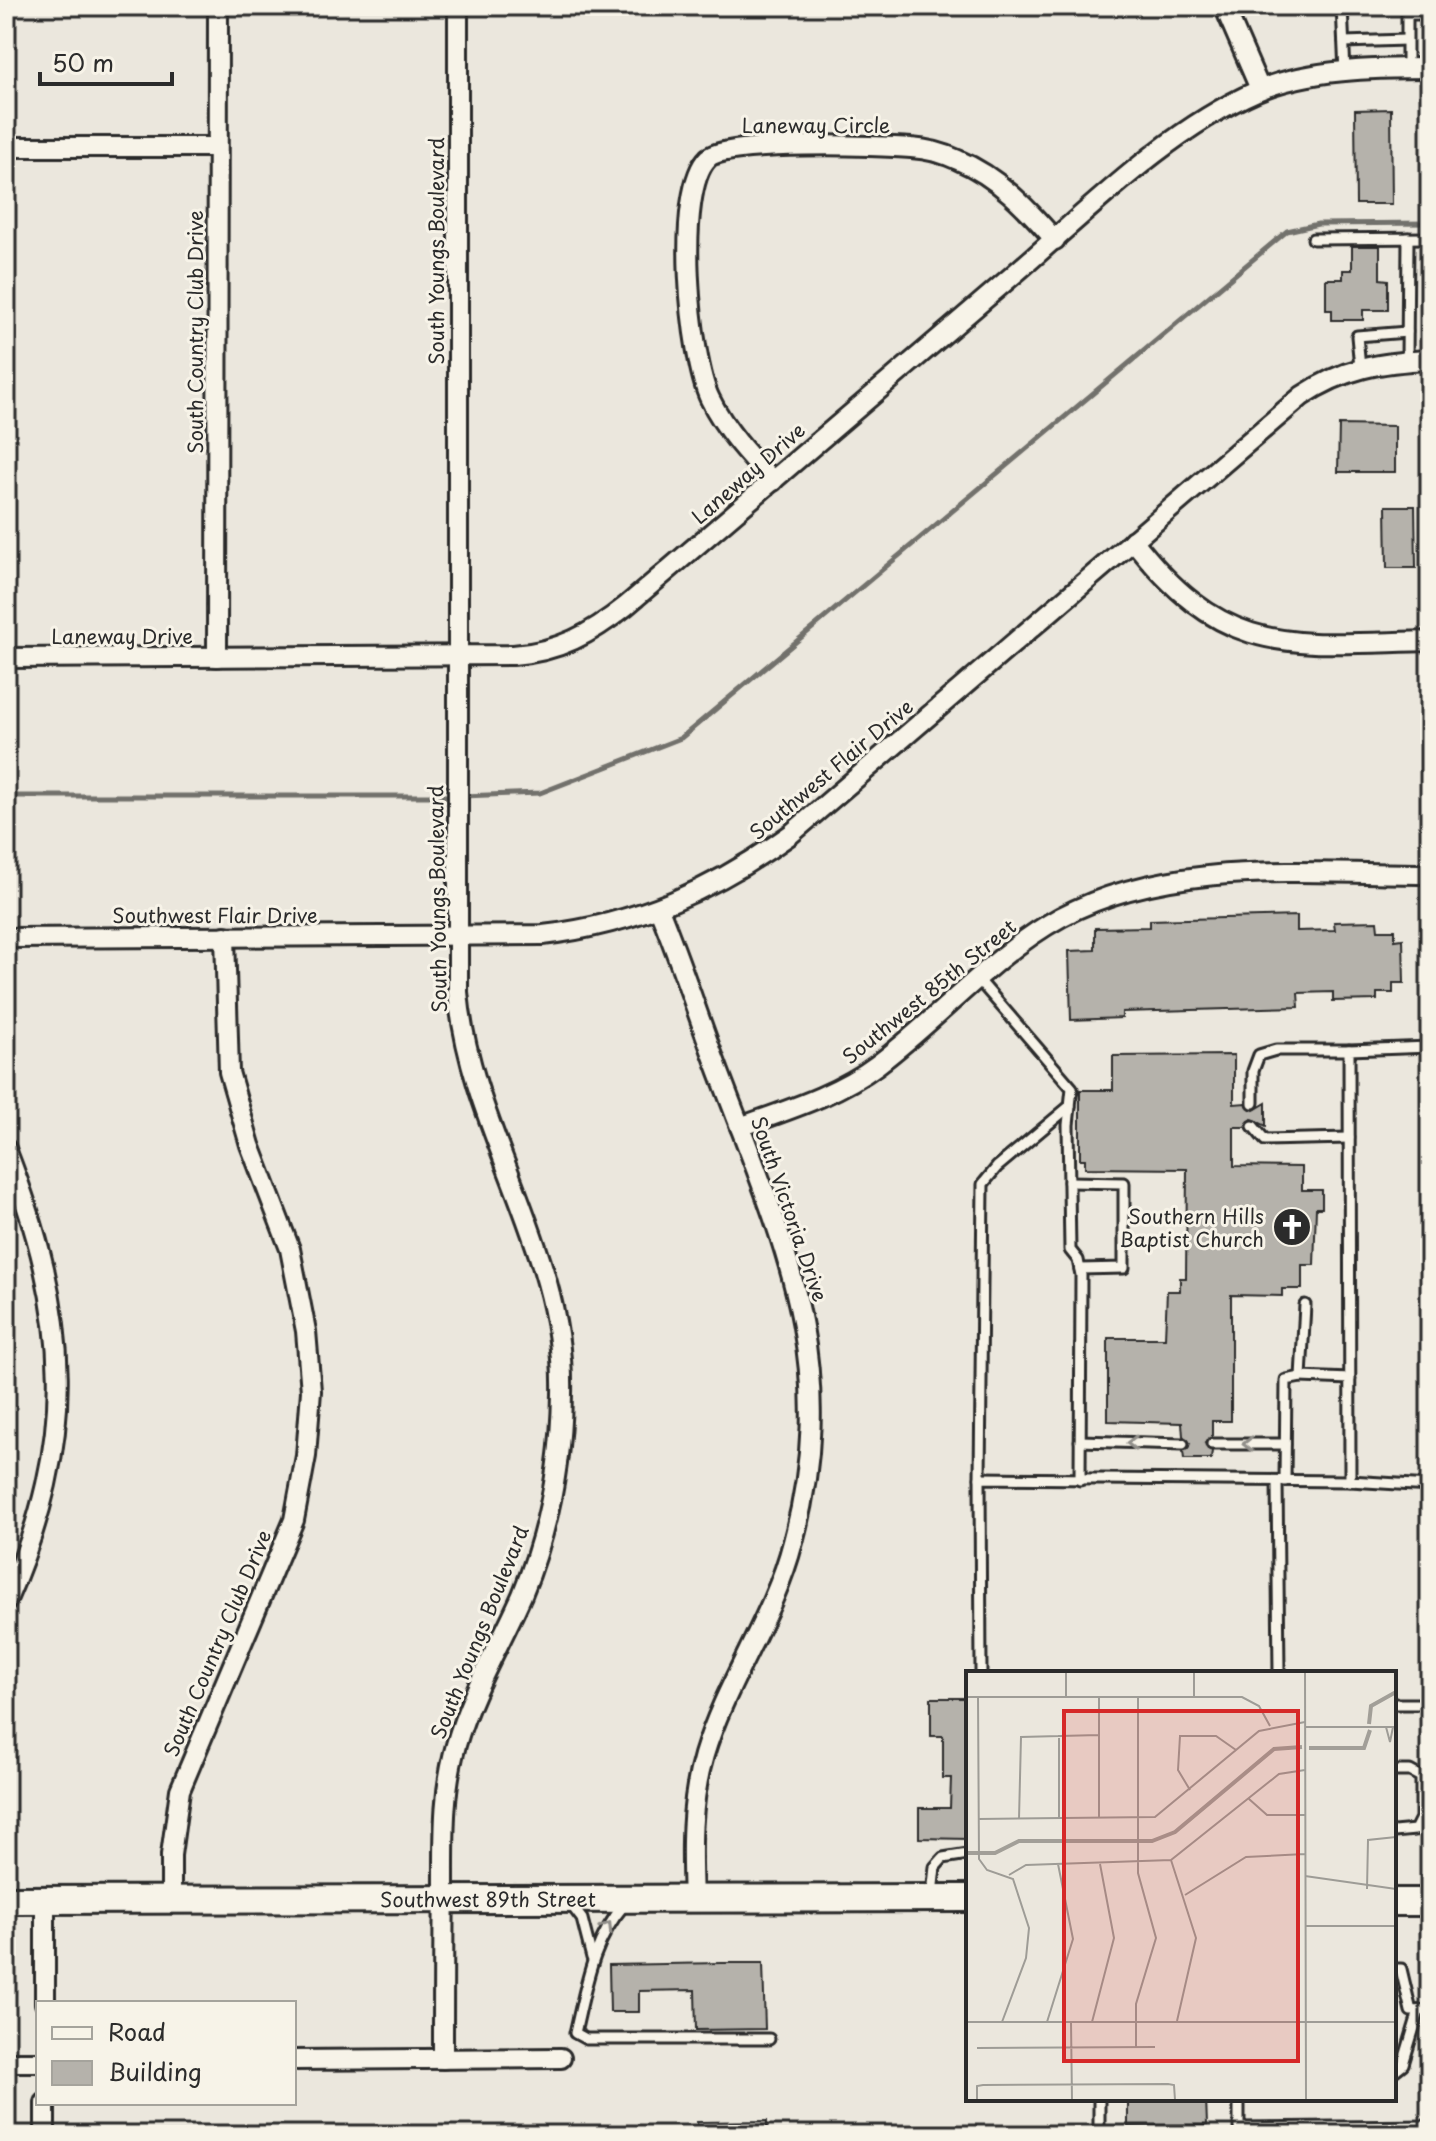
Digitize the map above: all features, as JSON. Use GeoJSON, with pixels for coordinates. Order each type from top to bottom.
{"type":"FeatureCollection","features":[{"type":"Feature","properties":{"kind":"main road","name":"Southwest 89th Street"},"geometry":{"type":"LineString","coordinates":[[6,1900],[966,1898]]}},
{"type":"Feature","properties":{"kind":"main road"},"geometry":{"type":"LineString","coordinates":[[1396,1902],[1430,1902]]}},
{"type":"Feature","properties":{"kind":"street","name":"South Country Club Drive"},"geometry":{"type":"LineString","coordinates":[[217,657],[218,6]]}},
{"type":"Feature","properties":{"kind":"street","name":"South Youngs Boulevard"},"geometry":{"type":"LineString","coordinates":[[443,2059],[446,1793],[456,1746],[470,1705],[521,1597],[542,1537],[559,1464],[562,1389],[555,1317],[542,1262],[464,1040],[458,992],[458,6]]}},
{"type":"Feature","properties":{"kind":"street"},"geometry":{"type":"LineString","coordinates":[[1224,6],[1260,89]]}},
{"type":"Feature","properties":{"kind":"street","name":"Laneway Drive"},"geometry":{"type":"LineString","coordinates":[[6,658],[531,654],[560,647],[591,632],[626,606],[1186,132],[1260,89],[1345,73],[1430,68]]}},
{"type":"Feature","properties":{"kind":"street","name":"Laneway Circle"},"geometry":{"type":"LineString","coordinates":[[773,481],[725,424],[710,399],[697,363],[691,311],[691,201],[698,170],[711,155],[750,146],[896,147],[933,151],[994,179],[1055,240]]}},
{"type":"Feature","properties":{"kind":"street"},"geometry":{"type":"LineString","coordinates":[[6,147],[217,147]]}},
{"type":"Feature","properties":{"kind":"street","name":"Southwest Flair Drive"},"geometry":{"type":"LineString","coordinates":[[6,938],[458,936],[572,931],[659,909],[730,876],[791,834],[1302,396],[1329,379],[1360,367],[1430,360]]}},
{"type":"Feature","properties":{"kind":"street"},"geometry":{"type":"LineString","coordinates":[[1133,540],[1187,601],[1236,630],[1286,641],[1430,641]]}},
{"type":"Feature","properties":{"kind":"street","name":"Southwest 85th Street"},"geometry":{"type":"LineString","coordinates":[[740,1127],[796,1107],[860,1077],[1041,929],[1063,916],[1144,884],[1192,877],[1430,874]]}},
{"type":"Feature","properties":{"kind":"street","name":"South Victoria Drive"},"geometry":{"type":"LineString","coordinates":[[659,909],[785,1251],[805,1324],[810,1366],[811,1445],[803,1498],[785,1570],[704,1755],[692,1822],[693,1899]]}},
{"type":"Feature","properties":{"kind":"street","name":"South Country Club Drive"},"geometry":{"type":"LineString","coordinates":[[171,1900],[171,1855],[180,1790],[188,1764],[286,1542],[300,1489],[309,1419],[310,1362],[298,1280],[278,1210],[242,1122],[229,1072],[225,936]]}},
{"type":"Feature","properties":{"kind":"street"},"geometry":{"type":"LineString","coordinates":[[6,1149],[48,1278],[60,1371],[49,1475],[36,1526],[6,1602]]}},
{"type":"Feature","properties":{"kind":"street"},"geometry":{"type":"LineString","coordinates":[[45,1900],[45,2001]]}},
{"type":"Feature","properties":{"kind":"street"},"geometry":{"type":"LineString","coordinates":[[296,2060],[561,2058]]}},
{"type":"Feature","properties":{"kind":"street"},"geometry":{"type":"LineString","coordinates":[[6,2062],[36,2062]]}},
{"type":"Feature","properties":{"kind":"street"},"geometry":{"type":"LineString","coordinates":[[45,2105],[45,2135]]}},
{"type":"Feature","properties":{"kind":"lane"},"geometry":{"type":"LineString","coordinates":[[1342,6],[1345,73]]}},
{"type":"Feature","properties":{"kind":"lane"},"geometry":{"type":"LineString","coordinates":[[1407,68],[1407,10],[1430,14]]}},
{"type":"Feature","properties":{"kind":"lane"},"geometry":{"type":"LineString","coordinates":[[1344,42],[1406,40]]}},
{"type":"Feature","properties":{"kind":"lane"},"geometry":{"type":"LineString","coordinates":[[1407,361],[1408,238]]}},
{"type":"Feature","properties":{"kind":"lane"},"geometry":{"type":"LineString","coordinates":[[1313,239],[1430,238]]}},
{"type":"Feature","properties":{"kind":"lane"},"geometry":{"type":"LineString","coordinates":[[1360,367],[1357,336],[1407,332]]}},
{"type":"Feature","properties":{"kind":"lane"},"geometry":{"type":"LineString","coordinates":[[978,979],[1070,1084],[1070,1250],[1080,1269],[1080,1480]]}},
{"type":"Feature","properties":{"kind":"lane"},"geometry":{"type":"LineString","coordinates":[[1253,1103],[1253,1071],[1259,1055],[1276,1050],[1430,1047]]}},
{"type":"Feature","properties":{"kind":"lane"},"geometry":{"type":"LineString","coordinates":[[1349,1050],[1350,1481]]}},
{"type":"Feature","properties":{"kind":"lane"},"geometry":{"type":"LineString","coordinates":[[981,1671],[983,1184],[997,1167],[1070,1106]]}},
{"type":"Feature","properties":{"kind":"lane"},"geometry":{"type":"LineString","coordinates":[[1253,1126],[1265,1140],[1349,1138]]}},
{"type":"Feature","properties":{"kind":"lane"},"geometry":{"type":"LineString","coordinates":[[1069,1182],[1124,1183],[1124,1268],[1080,1269]]}},
{"type":"Feature","properties":{"kind":"lane"},"geometry":{"type":"LineString","coordinates":[[1301,1377],[1305,1305]]}},
{"type":"Feature","properties":{"kind":"lane"},"geometry":{"type":"LineString","coordinates":[[1279,1671],[1281,1481],[1286,1380],[1301,1377],[1350,1379]]}},
{"type":"Feature","properties":{"kind":"lane"},"geometry":{"type":"LineString","coordinates":[[1080,1441],[1183,1444]]}},
{"type":"Feature","properties":{"kind":"lane"},"geometry":{"type":"LineString","coordinates":[[1212,1444],[1285,1444]]}},
{"type":"Feature","properties":{"kind":"lane"},"geometry":{"type":"LineString","coordinates":[[980,1478],[1350,1481],[1430,1486]]}},
{"type":"Feature","properties":{"kind":"lane"},"geometry":{"type":"LineString","coordinates":[[1396,1704],[1430,1704]]}},
{"type":"Feature","properties":{"kind":"lane"},"geometry":{"type":"LineString","coordinates":[[1396,1771],[1410,1771],[1421,1777],[1421,1818],[1415,1830],[1399,1832]]}},
{"type":"Feature","properties":{"kind":"lane"},"geometry":{"type":"LineString","coordinates":[[931,1898],[935,1867],[943,1858],[966,1854]]}},
{"type":"Feature","properties":{"kind":"lane"},"geometry":{"type":"LineString","coordinates":[[567,1900],[582,1919],[593,1959]]}},
{"type":"Feature","properties":{"kind":"lane"},"geometry":{"type":"LineString","coordinates":[[628,1900],[607,1924],[593,1959],[575,2033],[586,2039],[769,2039]]}},
{"type":"Feature","properties":{"kind":"lane"},"geometry":{"type":"LineString","coordinates":[[1396,1969],[1401,1969],[1415,2011],[1403,2064],[1396,2069]]}},
{"type":"Feature","properties":{"kind":"lane"},"geometry":{"type":"LineString","coordinates":[[1415,2011],[1430,2010]]}},
{"type":"Feature","properties":{"kind":"lane"},"geometry":{"type":"LineString","coordinates":[[1099,2101],[1099,2135]]}},
{"type":"Feature","properties":{"kind":"lane"},"geometry":{"type":"LineString","coordinates":[[1239,2101],[1239,2132],[1404,2130],[1430,2126]]}},
{"type":"Feature","properties":{"kind":"building"},"geometry":{"type":"Polygon","coordinates":[[[1391,109],[1392,204],[1356,204],[1355,110],[1391,109]]]}},
{"type":"Feature","properties":{"kind":"building"},"geometry":{"type":"Polygon","coordinates":[[[1352,246],[1380,246],[1380,279],[1388,280],[1388,310],[1363,310],[1363,320],[1332,320],[1332,310],[1326,310],[1326,279],[1343,279],[1343,270],[1352,270],[1352,246]]]}},
{"type":"Feature","properties":{"kind":"building"},"geometry":{"type":"Polygon","coordinates":[[[1339,425],[1395,426],[1395,472],[1338,472],[1339,425]]]}},
{"type":"Feature","properties":{"kind":"building"},"geometry":{"type":"Polygon","coordinates":[[[1386,506],[1415,506],[1416,568],[1387,568],[1386,506]]]}},
{"type":"Feature","properties":{"kind":"building"},"geometry":{"type":"Polygon","coordinates":[[[1297,916],[1297,931],[1335,930],[1334,922],[1377,921],[1378,930],[1395,930],[1395,940],[1403,939],[1404,983],[1393,983],[1393,993],[1377,993],[1377,1000],[1333,1001],[1333,992],[1298,993],[1299,1007],[1122,1012],[1122,1018],[1071,1020],[1069,951],[1095,950],[1095,928],[1150,927],[1150,920],[1297,916]]]}},
{"type":"Feature","properties":{"kind":"building"},"geometry":{"type":"Polygon","coordinates":[[[1234,1055],[1234,1104],[1246,1103],[1254,1110],[1266,1103],[1266,1126],[1252,1119],[1246,1127],[1234,1127],[1234,1166],[1302,1167],[1302,1190],[1322,1190],[1322,1208],[1316,1208],[1314,1265],[1302,1265],[1302,1289],[1282,1289],[1282,1296],[1231,1295],[1231,1421],[1212,1421],[1212,1437],[1205,1443],[1212,1451],[1211,1459],[1184,1459],[1183,1451],[1190,1443],[1183,1436],[1182,1423],[1108,1421],[1108,1338],[1165,1338],[1167,1291],[1180,1291],[1180,1278],[1186,1278],[1187,1169],[1085,1168],[1085,1159],[1080,1159],[1080,1090],[1113,1090],[1113,1056],[1234,1055]]]}},
{"type":"Feature","properties":{"kind":"building"},"geometry":{"type":"Polygon","coordinates":[[[931,1698],[966,1698],[966,1839],[919,1838],[919,1808],[950,1808],[951,1778],[943,1778],[943,1736],[931,1736],[931,1698]]]}},
{"type":"Feature","properties":{"kind":"building"},"geometry":{"type":"Polygon","coordinates":[[[763,1963],[765,2029],[696,2030],[695,1990],[639,1991],[639,2012],[610,2012],[609,1965],[763,1963]]]}},
{"type":"Feature","properties":{"kind":"building"},"geometry":{"type":"Polygon","coordinates":[[[1128,2101],[1206,2101],[1207,2125],[1128,2126],[1128,2101]]]}},
{"type":"Feature","properties":{"kind":"building"},"geometry":{"type":"Polygon","coordinates":[[[767,2121],[767,2135],[698,2135],[697,2122],[767,2121]]]}},
{"type":"Feature","properties":{"kind":"waterway"},"geometry":{"type":"LineString","coordinates":[[463,796],[540,793],[681,738],[1287,231],[1318,224],[1430,223]]}},
{"type":"Feature","properties":{"kind":"waterway"},"geometry":{"type":"LineString","coordinates":[[6,796],[453,796]]}},
{"type":"Feature","properties":{"kind":"place","name":"Southern Hills Baptist Church"},"geometry":{"type":"Point","coordinates":[1292,1227]}}]}
